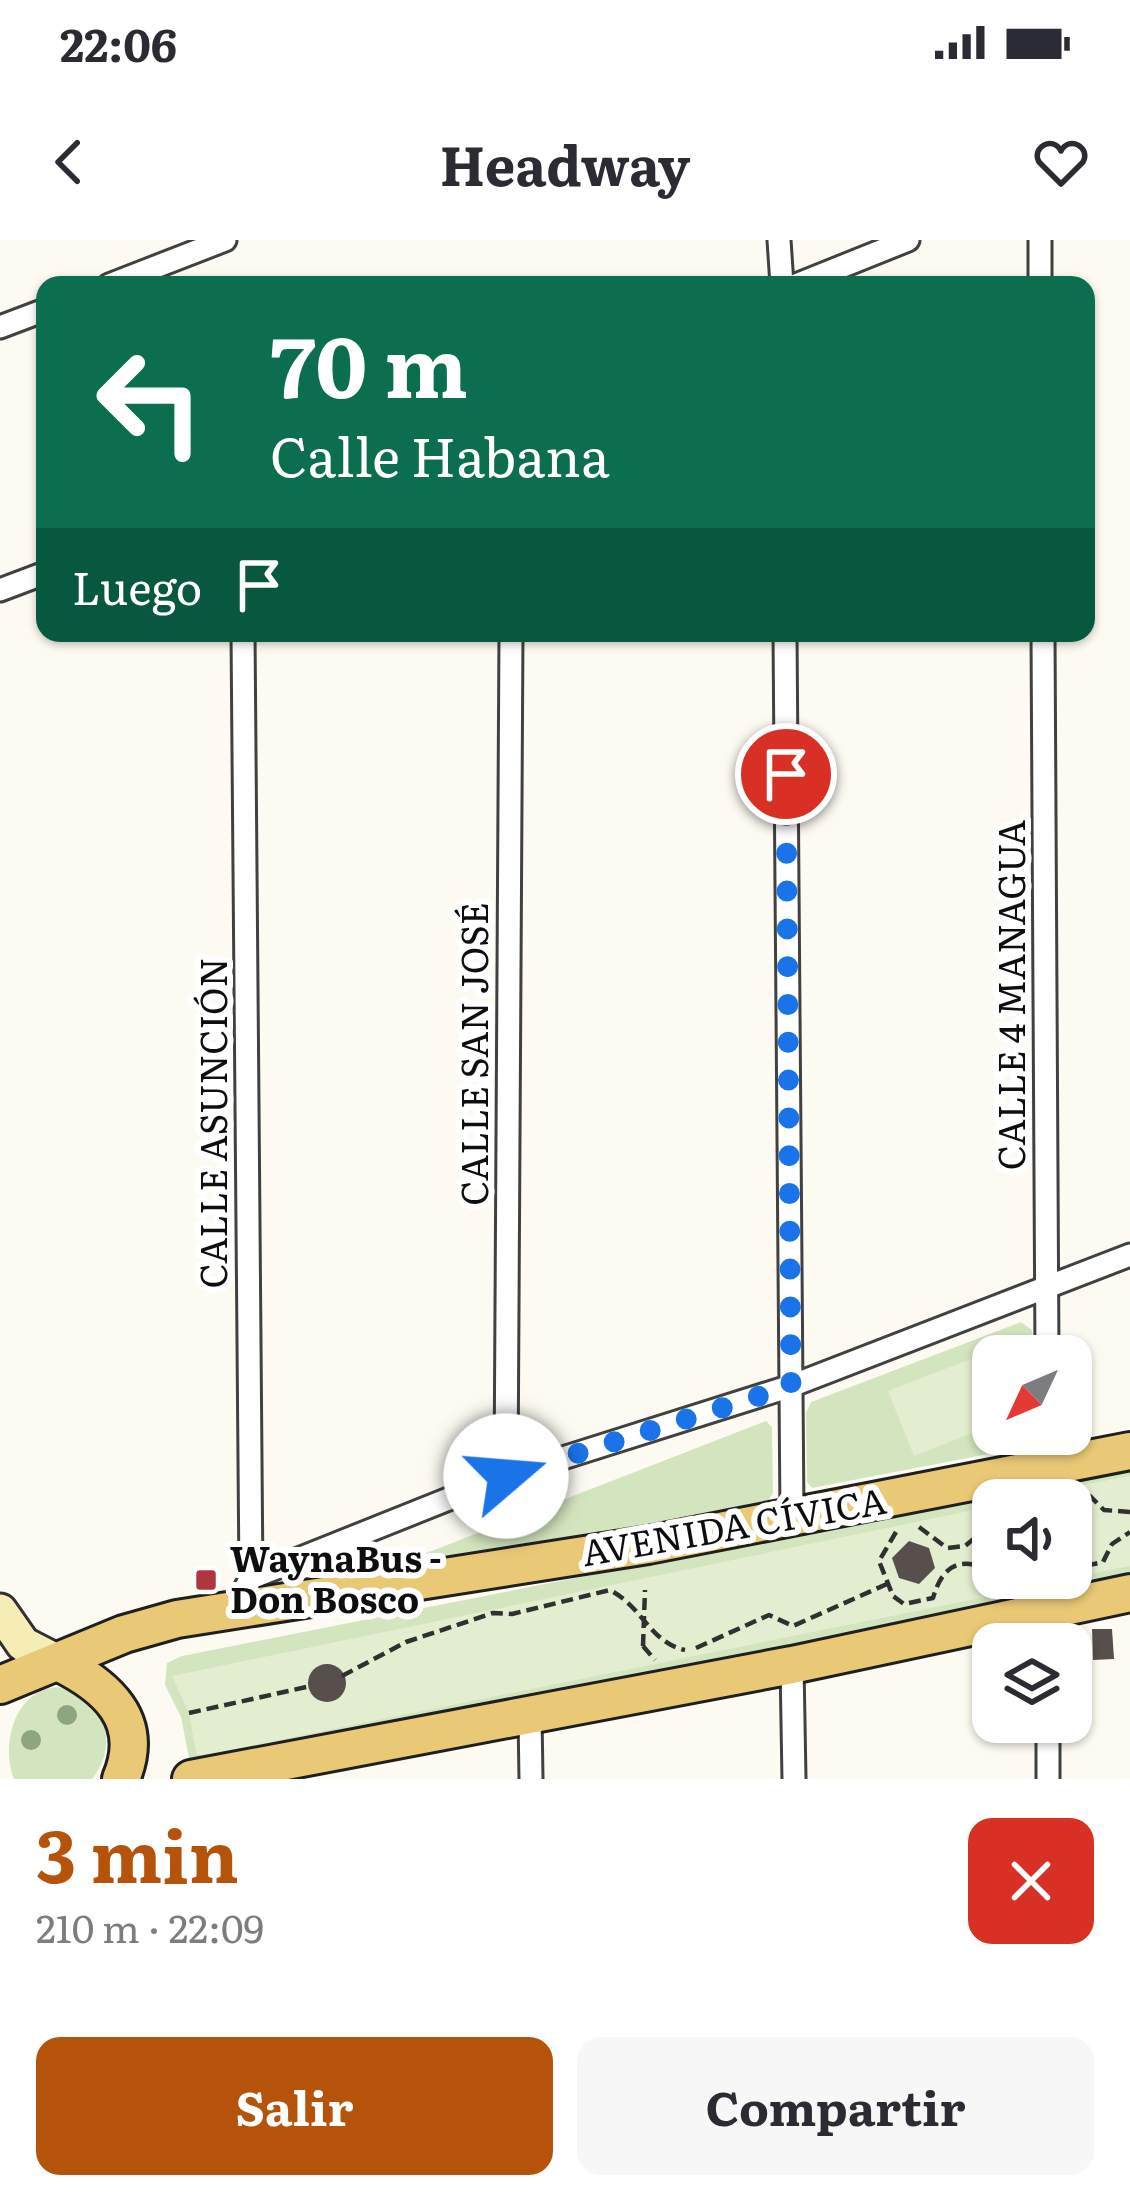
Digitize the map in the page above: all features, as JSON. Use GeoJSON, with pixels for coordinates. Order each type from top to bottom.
{"type":"FeatureCollection","features":[{"type":"Feature","properties":{"kind":"main road","name":"AVENIDA CÍVICA"},"geometry":{"type":"LineString","coordinates":[[1092,1451],[1130,1451]]}},
{"type":"Feature","properties":{"kind":"main road","name":"AVENIDA CÍVICA"},"geometry":{"type":"LineString","coordinates":[[0,1685],[124,1634],[242,1593],[648,1545],[792,1516],[1030,1455]]}},
{"type":"Feature","properties":{"kind":"main road"},"geometry":{"type":"LineString","coordinates":[[1059,1623],[1130,1593]]}},
{"type":"Feature","properties":{"kind":"main road"},"geometry":{"type":"LineString","coordinates":[[0,1611],[23,1644],[106,1688],[122,1709],[129,1735],[121,1779]]}},
{"type":"Feature","properties":{"kind":"main road"},"geometry":{"type":"LineString","coordinates":[[191,1779],[250,1773],[792,1665],[972,1639]]}},
{"type":"Feature","properties":{"kind":"street"},"geometry":{"type":"LineString","coordinates":[[132,276],[225,240]]}},
{"type":"Feature","properties":{"kind":"street"},"geometry":{"type":"LineString","coordinates":[[779,240],[781,276]]}},
{"type":"Feature","properties":{"kind":"street"},"geometry":{"type":"LineString","coordinates":[[818,276],[908,240]]}},
{"type":"Feature","properties":{"kind":"street"},"geometry":{"type":"LineString","coordinates":[[1040,240],[1040,276]]}},
{"type":"Feature","properties":{"kind":"street"},"geometry":{"type":"LineString","coordinates":[[0,327],[36,313]]}},
{"type":"Feature","properties":{"kind":"street"},"geometry":{"type":"LineString","coordinates":[[0,590],[36,576]]}},
{"type":"Feature","properties":{"kind":"street","name":"CALLE ASUNCIÓN"},"geometry":{"type":"LineString","coordinates":[[242,1593],[244,642]]}},
{"type":"Feature","properties":{"kind":"street","name":"CALLE SAN JOSÉ"},"geometry":{"type":"LineString","coordinates":[[506,1476],[511,642]]}},
{"type":"Feature","properties":{"kind":"street"},"geometry":{"type":"LineString","coordinates":[[785,642],[792,1516]]}},
{"type":"Feature","properties":{"kind":"street","name":"CALLE 4 MANAGUA"},"geometry":{"type":"LineString","coordinates":[[1043,642],[1047,1335]]}},
{"type":"Feature","properties":{"kind":"street"},"geometry":{"type":"LineString","coordinates":[[242,1593],[506,1476],[791,1386],[1130,1256]]}},
{"type":"Feature","properties":{"kind":"street"},"geometry":{"type":"LineString","coordinates":[[792,1665],[794,1779]]}},
{"type":"Feature","properties":{"kind":"street"},"geometry":{"type":"LineString","coordinates":[[530,1716],[531,1779]]}},
{"type":"Feature","properties":{"kind":"street"},"geometry":{"type":"LineString","coordinates":[[1048,1743],[1048,1779]]}},
{"type":"Feature","properties":{"kind":"path"},"geometry":{"type":"LineString","coordinates":[[1092,1498],[1104,1510],[1130,1512]]}},
{"type":"Feature","properties":{"kind":"path"},"geometry":{"type":"LineString","coordinates":[[972,1540],[947,1548],[920,1527],[895,1533],[879,1561],[887,1584],[904,1604],[933,1598],[944,1571],[956,1562],[972,1563]]}},
{"type":"Feature","properties":{"kind":"path"},"geometry":{"type":"LineString","coordinates":[[1092,1564],[1103,1562],[1112,1544],[1130,1532]]}},
{"type":"Feature","properties":{"kind":"path"},"geometry":{"type":"LineString","coordinates":[[645,1574],[643,1646],[655,1657]]}},
{"type":"Feature","properties":{"kind":"path"},"geometry":{"type":"LineString","coordinates":[[342,1676],[406,1642],[493,1612],[512,1614],[594,1592],[610,1590],[633,1602],[659,1641],[691,1651],[770,1616],[794,1626],[887,1584]]}},
{"type":"Feature","properties":{"kind":"path"},"geometry":{"type":"LineString","coordinates":[[189,1713],[311,1686]]}},
{"type":"Feature","properties":{"kind":"green space"},"geometry":{"type":"Polygon","coordinates":[[[1021,1322],[1032,1330],[1032,1335],[987,1335],[1021,1322]]]}},
{"type":"Feature","properties":{"kind":"green space"},"geometry":{"type":"Polygon","coordinates":[[[972,1341],[972,1455],[983,1455],[812,1488],[807,1482],[806,1413],[811,1402],[972,1341]]]}},
{"type":"Feature","properties":{"kind":"green space"},"geometry":{"type":"Polygon","coordinates":[[[972,1359],[972,1433],[914,1456],[888,1391],[972,1359]]]}},
{"type":"Feature","properties":{"kind":"green space"},"geometry":{"type":"Polygon","coordinates":[[[766,1421],[772,1427],[773,1493],[769,1500],[361,1587],[357,1580],[766,1421]]]}},
{"type":"Feature","properties":{"kind":"green space"},"geometry":{"type":"Polygon","coordinates":[[[1130,1468],[1130,1577],[1092,1585],[1092,1479],[1075,1479],[1130,1468]]]}},
{"type":"Feature","properties":{"kind":"green space"},"geometry":{"type":"Polygon","coordinates":[[[1130,1476],[1130,1566],[1092,1573],[1092,1483],[1130,1476]]]}},
{"type":"Feature","properties":{"kind":"green space"},"geometry":{"type":"Polygon","coordinates":[[[972,1499],[972,1599],[1019,1599],[198,1762],[189,1758],[181,1717],[165,1685],[167,1663],[182,1656],[972,1499]]]}},
{"type":"Feature","properties":{"kind":"green space"},"geometry":{"type":"Polygon","coordinates":[[[972,1510],[976,1599],[201,1756],[196,1753],[189,1713],[172,1676],[972,1510]]]}},
{"type":"Feature","properties":{"kind":"green space"},"geometry":{"type":"Polygon","coordinates":[[[57,1687],[86,1700],[103,1722],[106,1750],[101,1765],[92,1779],[14,1779],[10,1735],[21,1708],[43,1690],[57,1687]]]}},
{"type":"Feature","properties":{"kind":"building"},"geometry":{"type":"Polygon","coordinates":[[[909,1541],[929,1548],[935,1568],[919,1584],[899,1578],[892,1558],[909,1541]]]}},
{"type":"Feature","properties":{"kind":"building"},"geometry":{"type":"Polygon","coordinates":[[[1092,1629],[1112,1629],[1114,1659],[1093,1660],[1092,1629]]]}},
{"type":"Feature","properties":{"kind":"building"},"geometry":{"type":"Polygon","coordinates":[[[327,1664],[341,1669],[346,1683],[341,1697],[327,1702],[313,1697],[308,1683],[313,1669],[327,1664]]]}},
{"type":"Feature","properties":{"kind":"place","name":"WaynaBus - Don Bosco"},"geometry":{"type":"Point","coordinates":[206,1580]}},
{"type":"Feature","properties":{"kind":"route"},"geometry":{"type":"LineString","coordinates":[[506,1476],[791,1386],[786,774]]}}]}
